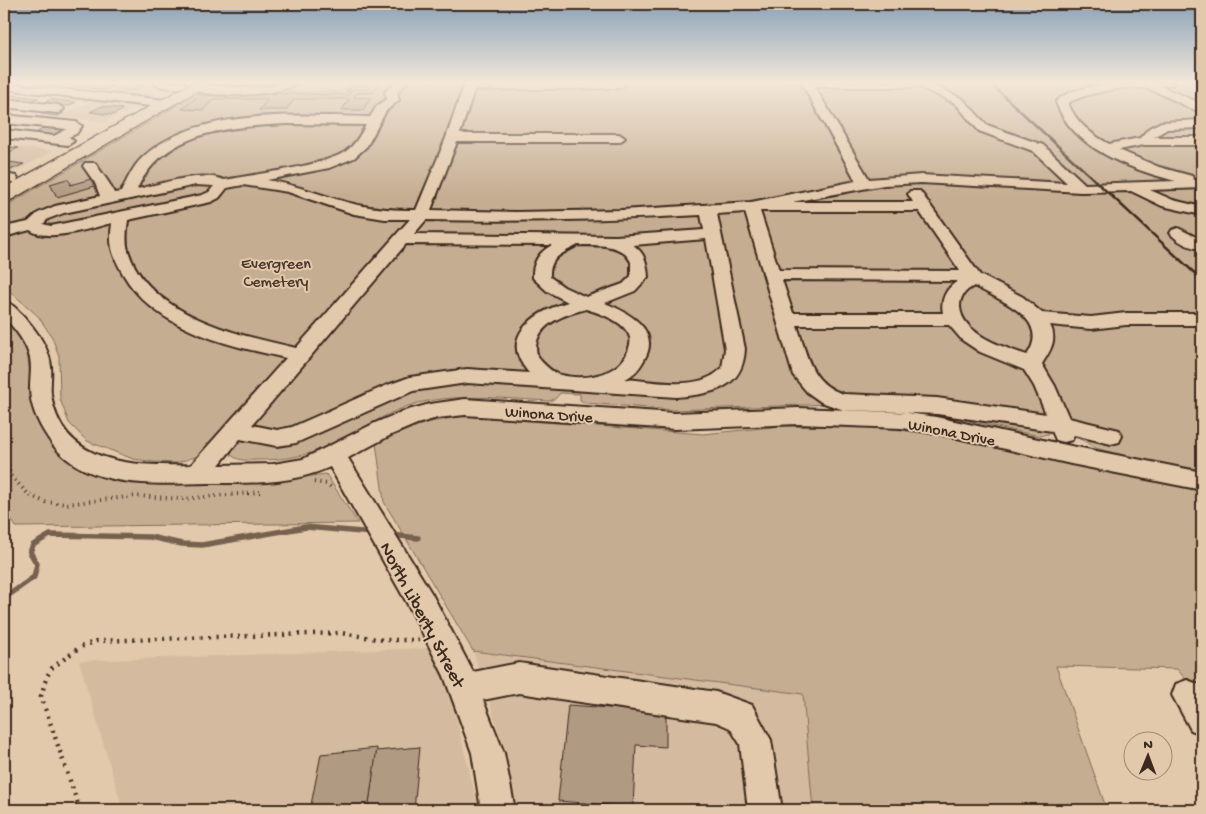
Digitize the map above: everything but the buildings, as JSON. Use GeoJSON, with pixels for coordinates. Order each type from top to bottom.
{"type":"FeatureCollection","features":[{"type":"Feature","properties":{"kind":"main road"},"geometry":{"type":"LineString","coordinates":[[6,180],[124,120]]}},
{"type":"Feature","properties":{"kind":"main road"},"geometry":{"type":"LineString","coordinates":[[4,196],[131,120]]}},
{"type":"Feature","properties":{"kind":"street"},"geometry":{"type":"LineString","coordinates":[[22,120],[76,126],[72,131],[55,140]]}},
{"type":"Feature","properties":{"kind":"street"},"geometry":{"type":"LineString","coordinates":[[197,474],[421,216],[458,120]]}},
{"type":"Feature","properties":{"kind":"street"},"geometry":{"type":"LineString","coordinates":[[828,120],[865,184]]}},
{"type":"Feature","properties":{"kind":"street"},"geometry":{"type":"LineString","coordinates":[[976,120],[983,128],[1038,148],[1081,188]]}},
{"type":"Feature","properties":{"kind":"street"},"geometry":{"type":"LineString","coordinates":[[1069,120],[1073,125],[1106,149],[1130,161],[1163,173],[1202,183]]}},
{"type":"Feature","properties":{"kind":"street"},"geometry":{"type":"LineString","coordinates":[[126,196],[137,174],[156,153],[176,141],[208,130],[259,121],[374,121]]}},
{"type":"Feature","properties":{"kind":"street"},"geometry":{"type":"LineString","coordinates":[[33,225],[42,231],[51,232],[120,218],[206,199],[214,195],[222,185],[338,160],[356,151],[374,121]]}},
{"type":"Feature","properties":{"kind":"street"},"geometry":{"type":"LineString","coordinates":[[22,136],[40,122]]}},
{"type":"Feature","properties":{"kind":"street"},"geometry":{"type":"LineString","coordinates":[[1144,141],[1153,132],[1165,125],[1202,124]]}},
{"type":"Feature","properties":{"kind":"street"},"geometry":{"type":"LineString","coordinates":[[4,134],[78,142]]}},
{"type":"Feature","properties":{"kind":"street"},"geometry":{"type":"LineString","coordinates":[[452,138],[619,138]]}},
{"type":"Feature","properties":{"kind":"street"},"geometry":{"type":"LineString","coordinates":[[1106,149],[1144,141],[1202,141]]}},
{"type":"Feature","properties":{"kind":"street"},"geometry":{"type":"LineString","coordinates":[[90,166],[102,183],[109,199]]}},
{"type":"Feature","properties":{"kind":"street"},"geometry":{"type":"LineString","coordinates":[[1163,173],[1174,186]]}},
{"type":"Feature","properties":{"kind":"street"},"geometry":{"type":"LineString","coordinates":[[751,207],[865,184],[904,180],[939,179],[1081,188],[1136,188],[1202,183]]}},
{"type":"Feature","properties":{"kind":"street"},"geometry":{"type":"LineString","coordinates":[[904,180],[973,278]]}},
{"type":"Feature","properties":{"kind":"street"},"geometry":{"type":"LineString","coordinates":[[4,232],[33,225],[43,216],[56,210],[196,181],[217,182],[222,185]]}},
{"type":"Feature","properties":{"kind":"street"},"geometry":{"type":"LineString","coordinates":[[243,181],[290,188],[363,210],[421,216],[572,216],[751,207],[923,206]]}},
{"type":"Feature","properties":{"kind":"street"},"geometry":{"type":"LineString","coordinates":[[1136,188],[1164,202],[1202,211]]}},
{"type":"Feature","properties":{"kind":"street"},"geometry":{"type":"LineString","coordinates":[[751,207],[803,375],[814,388],[828,397],[844,402],[937,406],[1060,424],[1112,436]]}},
{"type":"Feature","properties":{"kind":"street"},"geometry":{"type":"LineString","coordinates":[[236,430],[278,438],[296,435],[410,384],[467,376],[676,390],[700,388],[720,381],[732,371],[736,362],[708,210]]}},
{"type":"Feature","properties":{"kind":"street"},"geometry":{"type":"LineString","coordinates":[[120,218],[119,249],[128,270],[144,292],[160,305],[204,329],[239,342],[300,355]]}},
{"type":"Feature","properties":{"kind":"street"},"geometry":{"type":"LineString","coordinates":[[401,239],[575,242],[712,234]]}},
{"type":"Feature","properties":{"kind":"street"},"geometry":{"type":"LineString","coordinates":[[1178,234],[1191,242],[1202,245]]}},
{"type":"Feature","properties":{"kind":"street"},"geometry":{"type":"LineString","coordinates":[[575,242],[562,246],[543,260],[542,278],[554,288],[587,303],[626,320],[634,327],[640,342],[639,351],[634,362],[626,370],[614,376],[570,383],[541,373],[532,364],[527,355],[525,345],[528,335],[542,318],[552,313],[587,303],[625,291],[639,278],[641,270],[636,256],[623,246],[610,241]]}},
{"type":"Feature","properties":{"kind":"street"},"geometry":{"type":"LineString","coordinates":[[771,275],[973,278],[1017,301],[1037,318],[1044,332],[1044,341],[1031,365]]}},
{"type":"Feature","properties":{"kind":"street"},"geometry":{"type":"LineString","coordinates":[[973,278],[955,292],[951,303],[955,319],[964,332],[977,342],[993,351],[1031,365],[1041,379],[1071,456]]}},
{"type":"Feature","properties":{"kind":"street","name":"Winona Drive"},"geometry":{"type":"LineString","coordinates":[[4,308],[22,324],[34,343],[42,369],[40,387],[44,410],[53,428],[65,444],[77,454],[99,465],[117,470],[145,473],[197,474],[278,473],[305,467],[335,456],[384,429],[409,418],[438,410],[465,407],[675,421],[798,416],[901,420],[936,425],[1071,456],[1202,481]]}},
{"type":"Feature","properties":{"kind":"street"},"geometry":{"type":"LineString","coordinates":[[1037,318],[1090,323],[1126,319],[1202,319]]}},
{"type":"Feature","properties":{"kind":"street"},"geometry":{"type":"LineString","coordinates":[[785,319],[955,319]]}},
{"type":"Feature","properties":{"kind":"street"},"geometry":{"type":"LineString","coordinates":[[564,414],[570,383]]}},
{"type":"Feature","properties":{"kind":"street","name":"North Liberty Street"},"geometry":{"type":"LineString","coordinates":[[335,456],[379,528],[419,618],[457,670],[488,753],[498,810]]}},
{"type":"Feature","properties":{"kind":"street"},"geometry":{"type":"LineString","coordinates":[[464,689],[519,678],[716,706],[741,716],[755,740],[765,810]]}},
{"type":"Feature","properties":{"kind":"path"},"geometry":{"type":"LineString","coordinates":[[80,810],[41,696],[47,676],[52,668],[80,647],[98,642],[341,633],[382,640],[420,640],[419,618]]}},
{"type":"Feature","properties":{"kind":"shaded area"},"geometry":{"type":"Polygon","coordinates":[[[87,120],[110,120],[106,122],[87,120]]]}},
{"type":"Feature","properties":{"kind":"shaded area"},"geometry":{"type":"Polygon","coordinates":[[[4,147],[53,151],[9,175],[4,175],[4,147]]]}},
{"type":"Feature","properties":{"kind":"shaded area"},"geometry":{"type":"Polygon","coordinates":[[[430,648],[450,693],[479,810],[123,810],[79,661],[430,648]]]}},
{"type":"Feature","properties":{"kind":"shaded area"},"geometry":{"type":"Polygon","coordinates":[[[473,651],[803,694],[813,810],[514,810],[504,748],[473,651]]]}},
{"type":"Feature","properties":{"kind":"green space","name":"Evergreen Cemetery"},"geometry":{"type":"Polygon","coordinates":[[[152,120],[1202,120],[1202,469],[1163,464],[1112,452],[1097,448],[1078,438],[1067,435],[1050,434],[1040,436],[916,410],[828,404],[674,410],[586,403],[580,400],[580,394],[560,393],[550,401],[467,397],[418,403],[386,415],[336,443],[299,456],[279,459],[241,460],[231,455],[233,445],[176,463],[133,459],[87,441],[69,423],[60,399],[59,356],[52,337],[38,316],[4,286],[4,207],[152,120]]]}},
{"type":"Feature","properties":{"kind":"green space"},"geometry":{"type":"Polygon","coordinates":[[[4,320],[25,343],[31,376],[34,414],[59,451],[89,470],[243,483],[326,474],[358,523],[16,527],[4,507],[4,320]]]}},
{"type":"Feature","properties":{"kind":"green space"},"geometry":{"type":"Polygon","coordinates":[[[464,416],[703,434],[783,426],[880,427],[935,435],[1202,491],[1202,699],[1177,669],[1056,666],[1107,810],[813,810],[803,694],[473,651],[384,502],[376,443],[425,423],[464,416]]]}},
{"type":"Feature","properties":{"kind":"waterway"},"geometry":{"type":"LineString","coordinates":[[6,597],[34,577],[37,564],[30,552],[33,545],[50,535],[150,537],[182,544],[202,545],[306,527],[373,533]]}},
{"type":"Feature","properties":{"kind":"waterway"},"geometry":{"type":"LineString","coordinates":[[391,535],[418,538]]}},
{"type":"Feature","properties":{"kind":"railway"},"geometry":{"type":"LineString","coordinates":[[1030,120],[1202,280]]}}]}
